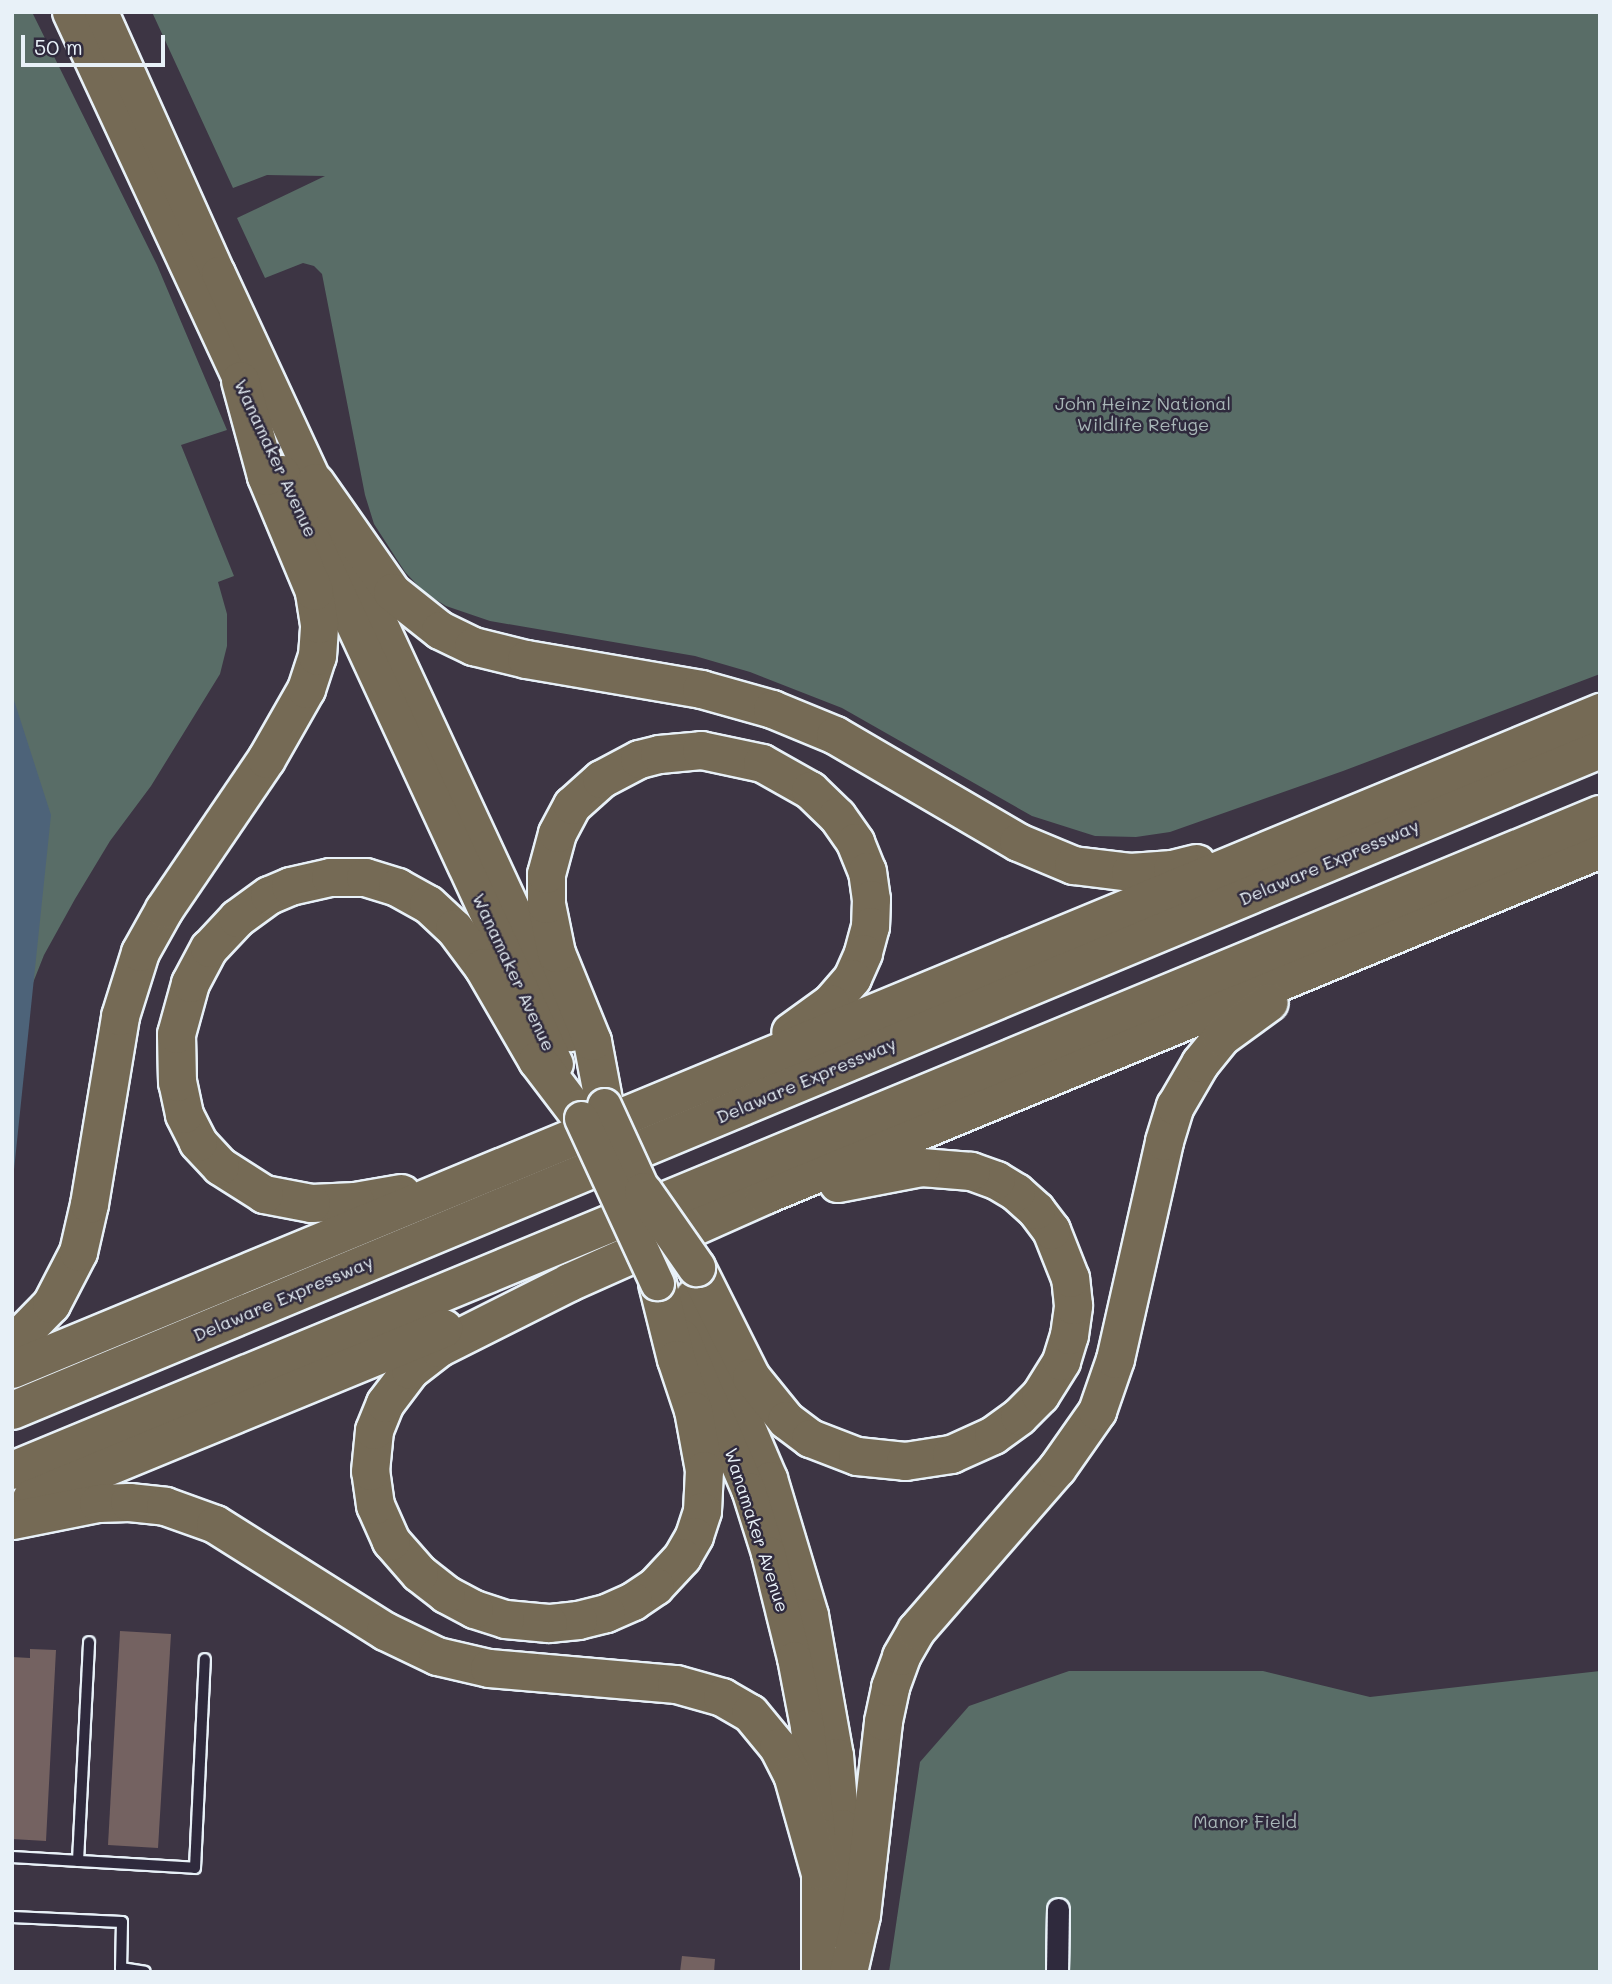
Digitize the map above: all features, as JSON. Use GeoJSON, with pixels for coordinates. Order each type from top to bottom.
{"type":"FeatureCollection","features":[{"type":"Feature","properties":{"kind":"highway"},"geometry":{"type":"LineString","coordinates":[[12,1344],[51,1304],[78,1252],[89,1204],[117,1034],[137,960],[155,923],[251,782],[295,711],[313,673],[319,624],[311,577],[266,476],[240,380]]}},
{"type":"Feature","properties":{"kind":"highway"},"geometry":{"type":"LineString","coordinates":[[316,482],[392,592],[416,613],[453,638],[502,654],[701,689],[772,709],[835,735],[1018,842],[1056,859],[1110,871],[1172,869],[1215,857],[1286,831],[1341,819]]}},
{"type":"Feature","properties":{"kind":"highway"},"geometry":{"type":"LineString","coordinates":[[12,1369],[1600,712]]}},
{"type":"Feature","properties":{"kind":"highway","name":"Delaware Expressway"},"geometry":{"type":"LineString","coordinates":[[12,1410],[1600,749]]}},
{"type":"Feature","properties":{"kind":"highway"},"geometry":{"type":"LineString","coordinates":[[593,1111],[592,1041],[560,968],[548,919],[546,874],[557,833],[572,806],[585,791],[618,768],[659,754],[722,752],[778,770],[810,790],[838,816],[855,842],[867,870],[871,899],[870,926],[858,966],[830,1003],[785,1035],[671,1097]]}},
{"type":"Feature","properties":{"kind":"highway"},"geometry":{"type":"LineString","coordinates":[[12,1469],[1600,814]]}},
{"type":"Feature","properties":{"kind":"highway"},"geometry":{"type":"LineString","coordinates":[[678,1274],[676,1359],[693,1410],[703,1459],[704,1498],[694,1536],[666,1577],[645,1594],[619,1607],[592,1617],[563,1622],[505,1619],[474,1609],[446,1594],[401,1554],[384,1530],[372,1495],[372,1443],[385,1403],[399,1383],[423,1359],[457,1337],[569,1282],[713,1221],[764,1195],[1600,849]]}},
{"type":"Feature","properties":{"kind":"highway"},"geometry":{"type":"LineString","coordinates":[[506,1165],[398,1194],[330,1202],[279,1199],[234,1178],[209,1155],[190,1128],[180,1099],[176,1075],[179,1017],[190,983],[209,948],[245,912],[269,895],[290,886],[312,879],[347,875],[397,887],[428,904],[454,928],[497,988],[537,1060],[593,1111]]}},
{"type":"Feature","properties":{"kind":"highway"},"geometry":{"type":"LineString","coordinates":[[846,1972],[861,1915],[883,1721],[895,1671],[916,1630],[1057,1468],[1097,1411],[1115,1359],[1164,1140],[1182,1091],[1211,1048],[1250,1012],[1369,944]]}},
{"type":"Feature","properties":{"kind":"highway"},"geometry":{"type":"LineString","coordinates":[[643,1191],[678,1274],[774,1408],[810,1438],[857,1456],[889,1461],[920,1460],[951,1454],[979,1442],[1007,1425],[1031,1405],[1049,1383],[1066,1348],[1072,1320],[1072,1292],[1058,1241],[1044,1219],[1026,1201],[1006,1185],[982,1174],[934,1166],[890,1171],[848,1180],[777,1204],[713,1221]]}},
{"type":"Feature","properties":{"kind":"highway"},"geometry":{"type":"LineString","coordinates":[[12,1506],[477,1314],[569,1282]]}},
{"type":"Feature","properties":{"kind":"highway"},"geometry":{"type":"LineString","coordinates":[[12,1520],[98,1503],[129,1502],[165,1506],[215,1524],[385,1631],[437,1656],[499,1669],[676,1684],[722,1697],[762,1724],[786,1760],[819,1870]]}},
{"type":"Feature","properties":{"kind":"main road","name":"Wanamaker Avenue"},"geometry":{"type":"LineString","coordinates":[[69,12],[240,380],[593,1111],[678,1274],[766,1467],[811,1615],[831,1721],[841,1804],[846,1972]]}},
{"type":"Feature","properties":{"kind":"main road","name":"Wanamaker Avenue"},"geometry":{"type":"LineString","coordinates":[[101,12],[316,482],[593,1111],[643,1191]]}},
{"type":"Feature","properties":{"kind":"main road","name":"Wanamaker Avenue"},"geometry":{"type":"LineString","coordinates":[[678,1274],[730,1443],[768,1553],[805,1714],[815,1798],[819,1870],[818,1972]]}},
{"type":"Feature","properties":{"kind":"street"},"geometry":{"type":"LineString","coordinates":[[1056,1972],[1058,1909]]}},
{"type":"Feature","properties":{"kind":"lane"},"geometry":{"type":"LineString","coordinates":[[78,1861],[89,1642]]}},
{"type":"Feature","properties":{"kind":"lane"},"geometry":{"type":"LineString","coordinates":[[12,1857],[195,1868],[205,1658]]}},
{"type":"Feature","properties":{"kind":"lane"},"geometry":{"type":"LineString","coordinates":[[12,1917],[122,1922],[121,1968],[145,1972]]}},
{"type":"Feature","properties":{"kind":"green space"},"geometry":{"type":"Polygon","coordinates":[[[12,12],[32,12],[157,265],[227,430],[181,445],[234,576],[218,582],[227,614],[227,646],[220,674],[151,786],[110,841],[44,955],[25,1003],[12,1126],[12,12]]]}},
{"type":"Feature","properties":{"kind":"green space","name":"John Heinz National Wildlife Refuge"},"geometry":{"type":"Polygon","coordinates":[[[152,12],[1600,12],[1600,674],[1343,771],[1170,832],[1136,837],[1095,836],[1032,816],[842,708],[750,672],[695,656],[490,621],[446,606],[425,593],[405,572],[374,524],[365,495],[322,274],[314,266],[303,263],[265,278],[237,218],[325,176],[267,175],[233,188],[152,12]]]}},
{"type":"Feature","properties":{"kind":"green space","name":"Manor Field"},"geometry":{"type":"Polygon","coordinates":[[[1069,1671],[1263,1671],[1370,1697],[1600,1671],[1600,1972],[889,1972],[920,1762],[969,1706],[1069,1671]]]}},
{"type":"Feature","properties":{"kind":"water"},"geometry":{"type":"Polygon","coordinates":[[[12,694],[51,815],[12,1189],[12,694]]]}},
{"type":"Feature","properties":{"kind":"building"},"geometry":{"type":"Polygon","coordinates":[[[120,1631],[171,1634],[158,1848],[108,1845],[120,1631]]]}},
{"type":"Feature","properties":{"kind":"building"},"geometry":{"type":"Polygon","coordinates":[[[30,1649],[56,1650],[46,1841],[12,1839],[12,1657],[30,1658],[30,1649]]]}},
{"type":"Feature","properties":{"kind":"building"},"geometry":{"type":"Polygon","coordinates":[[[682,1956],[715,1959],[714,1972],[680,1972],[682,1956]]]}}]}
